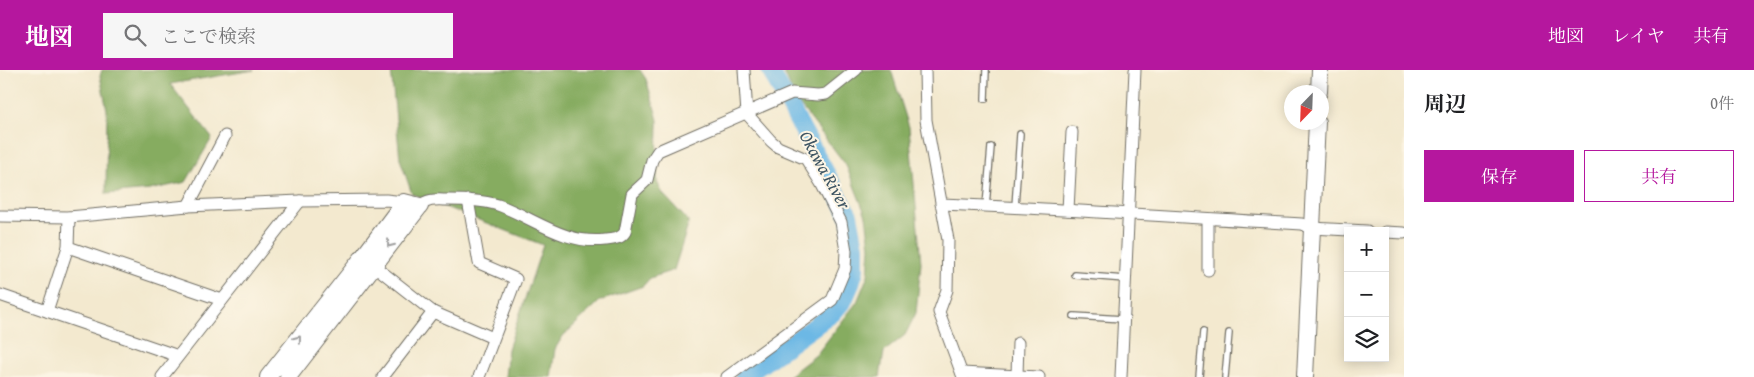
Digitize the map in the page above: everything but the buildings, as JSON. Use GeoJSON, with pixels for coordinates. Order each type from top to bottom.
{"type":"FeatureCollection","features":[{"type":"Feature","properties":{"kind":"street"},"geometry":{"type":"LineString","coordinates":[[728,377],[832,300],[845,270],[846,251],[841,222],[806,159],[778,147],[747,114],[744,70]]}},
{"type":"Feature","properties":{"kind":"street"},"geometry":{"type":"LineString","coordinates":[[268,377],[368,261],[425,201],[468,200],[497,205],[567,237],[599,241],[619,238],[627,227],[632,194],[648,180],[654,154],[658,151],[790,94],[818,96],[826,94],[856,70]]}},
{"type":"Feature","properties":{"kind":"street"},"geometry":{"type":"LineString","coordinates":[[925,70],[926,120],[948,240],[947,290],[939,312],[962,375],[1039,377]]}},
{"type":"Feature","properties":{"kind":"street"},"geometry":{"type":"LineString","coordinates":[[1121,377],[1135,70]]}},
{"type":"Feature","properties":{"kind":"street"},"geometry":{"type":"LineString","coordinates":[[1319,85],[1320,70]]}},
{"type":"Feature","properties":{"kind":"street"},"geometry":{"type":"LineString","coordinates":[[1305,377],[1317,130]]}},
{"type":"Feature","properties":{"kind":"street"},"geometry":{"type":"LineString","coordinates":[[1068,210],[1072,132]]}},
{"type":"Feature","properties":{"kind":"street"},"geometry":{"type":"LineString","coordinates":[[188,206],[225,136]]}},
{"type":"Feature","properties":{"kind":"street"},"geometry":{"type":"LineString","coordinates":[[0,216],[69,217],[188,206],[300,201],[386,200],[420,206]]}},
{"type":"Feature","properties":{"kind":"street"},"geometry":{"type":"LineString","coordinates":[[468,200],[479,263],[516,279],[479,377]]}},
{"type":"Feature","properties":{"kind":"street"},"geometry":{"type":"LineString","coordinates":[[162,377],[300,201]]}},
{"type":"Feature","properties":{"kind":"street"},"geometry":{"type":"LineString","coordinates":[[288,377],[368,261],[404,202]]}},
{"type":"Feature","properties":{"kind":"street"},"geometry":{"type":"LineString","coordinates":[[941,204],[1302,224],[1312,228],[1344,230]]}},
{"type":"Feature","properties":{"kind":"street"},"geometry":{"type":"LineString","coordinates":[[47,311],[68,247],[69,217]]}},
{"type":"Feature","properties":{"kind":"street"},"geometry":{"type":"LineString","coordinates":[[1208,219],[1208,270]]}},
{"type":"Feature","properties":{"kind":"street"},"geometry":{"type":"LineString","coordinates":[[1389,232],[1404,233]]}},
{"type":"Feature","properties":{"kind":"street"},"geometry":{"type":"LineString","coordinates":[[68,247],[222,300]]}},
{"type":"Feature","properties":{"kind":"street"},"geometry":{"type":"LineString","coordinates":[[368,261],[433,312],[493,338]]}},
{"type":"Feature","properties":{"kind":"street"},"geometry":{"type":"LineString","coordinates":[[0,295],[178,356]]}},
{"type":"Feature","properties":{"kind":"street"},"geometry":{"type":"LineString","coordinates":[[382,377],[433,312]]}},
{"type":"Feature","properties":{"kind":"street"},"geometry":{"type":"LineString","coordinates":[[1017,375],[1018,342]]}},
{"type":"Feature","properties":{"kind":"lane"},"geometry":{"type":"LineString","coordinates":[[985,100],[986,70]]}},
{"type":"Feature","properties":{"kind":"lane"},"geometry":{"type":"LineString","coordinates":[[1015,207],[1020,134]]}},
{"type":"Feature","properties":{"kind":"lane"},"geometry":{"type":"LineString","coordinates":[[986,206],[990,147]]}},
{"type":"Feature","properties":{"kind":"lane"},"geometry":{"type":"LineString","coordinates":[[1075,275],[1125,279]]}},
{"type":"Feature","properties":{"kind":"lane"},"geometry":{"type":"LineString","coordinates":[[1074,316],[1123,319]]}},
{"type":"Feature","properties":{"kind":"lane"},"geometry":{"type":"LineString","coordinates":[[1199,377],[1203,332]]}},
{"type":"Feature","properties":{"kind":"lane"},"geometry":{"type":"LineString","coordinates":[[1225,377],[1229,333]]}},
{"type":"Feature","properties":{"kind":"green space"},"geometry":{"type":"Polygon","coordinates":[[[102,70],[254,70],[170,84],[212,138],[186,182],[150,190],[106,194],[107,110],[100,76],[102,70]]]}},
{"type":"Feature","properties":{"kind":"green space"},"geometry":{"type":"Polygon","coordinates":[[[391,70],[640,70],[646,79],[658,120],[657,182],[663,194],[689,222],[674,270],[650,278],[643,286],[600,301],[563,336],[555,349],[551,377],[505,377],[508,349],[543,245],[412,194],[400,159],[391,70]]]}},
{"type":"Feature","properties":{"kind":"green space"},"geometry":{"type":"Polygon","coordinates":[[[783,70],[891,70],[909,127],[921,263],[916,313],[905,335],[884,352],[880,377],[787,377],[816,355],[857,302],[868,275],[870,247],[866,216],[846,165],[796,100],[783,70]]]}},
{"type":"Feature","properties":{"kind":"waterway","name":"Okawa River"},"geometry":{"type":"LineString","coordinates":[[744,377],[833,313],[844,300],[855,270],[855,247],[849,215],[770,70]]}}]}
